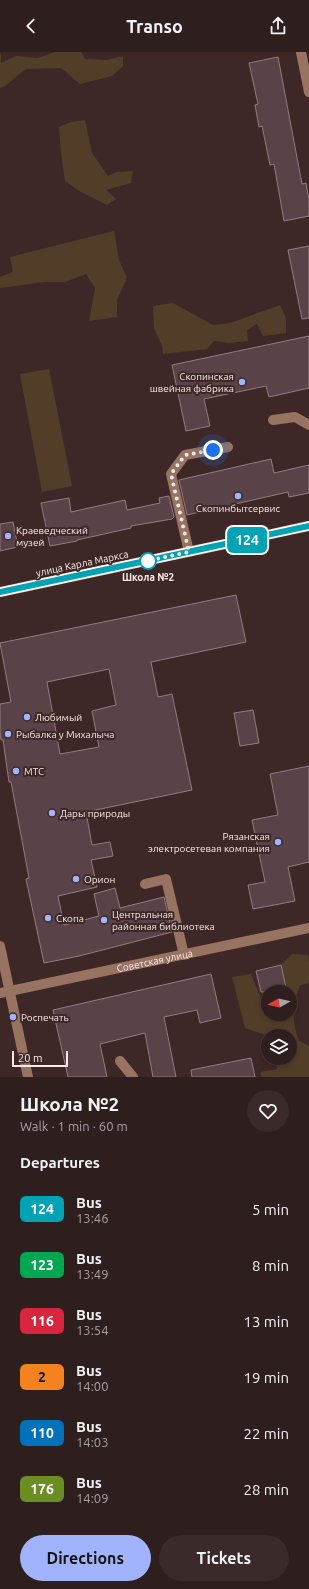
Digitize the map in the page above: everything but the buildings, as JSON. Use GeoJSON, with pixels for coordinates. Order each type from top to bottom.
{"type":"FeatureCollection","features":[{"type":"Feature","properties":{"kind":"main road","name":"улица Карла Маркса"},"geometry":{"type":"LineString","coordinates":[[0,592],[309,526]]}},
{"type":"Feature","properties":{"kind":"street"},"geometry":{"type":"LineString","coordinates":[[301,52],[309,92]]}},
{"type":"Feature","properties":{"kind":"street"},"geometry":{"type":"LineString","coordinates":[[273,420],[295,417],[309,425]]}},
{"type":"Feature","properties":{"kind":"street"},"geometry":{"type":"LineString","coordinates":[[189,552],[171,474],[185,455],[228,447]]}},
{"type":"Feature","properties":{"kind":"street"},"geometry":{"type":"LineString","coordinates":[[145,884],[166,879],[184,954]]}},
{"type":"Feature","properties":{"kind":"street","name":"Советская улица"},"geometry":{"type":"LineString","coordinates":[[5,992],[309,928]]}},
{"type":"Feature","properties":{"kind":"street"},"geometry":{"type":"LineString","coordinates":[[0,946],[5,992],[28,1077]]}},
{"type":"Feature","properties":{"kind":"street"},"geometry":{"type":"LineString","coordinates":[[120,1061],[134,1077]]}},
{"type":"Feature","properties":{"kind":"shaded area"},"geometry":{"type":"Polygon","coordinates":[[[0,52],[1,63],[16,56],[38,58],[55,52],[81,52],[85,59],[107,60],[123,56],[123,66],[112,76],[80,84],[61,68],[26,69],[5,86],[0,88],[0,52]]]}},
{"type":"Feature","properties":{"kind":"shaded area"},"geometry":{"type":"Polygon","coordinates":[[[85,120],[92,153],[108,176],[117,172],[133,171],[131,183],[106,190],[116,199],[107,205],[81,192],[65,181],[59,127],[71,122],[85,120]]]}},
{"type":"Feature","properties":{"kind":"shaded area"},"geometry":{"type":"Polygon","coordinates":[[[114,231],[119,260],[127,278],[117,300],[117,317],[89,321],[95,288],[86,274],[65,282],[44,282],[0,288],[0,277],[13,272],[10,257],[114,231]]]}},
{"type":"Feature","properties":{"kind":"shaded area"},"geometry":{"type":"Polygon","coordinates":[[[173,303],[213,325],[230,323],[280,305],[286,318],[286,333],[263,336],[257,324],[247,330],[248,341],[229,343],[214,341],[207,349],[163,354],[162,346],[154,328],[153,306],[173,303]]]}},
{"type":"Feature","properties":{"kind":"shaded area"},"geometry":{"type":"Polygon","coordinates":[[[49,369],[72,486],[42,492],[20,374],[49,369]]]}},
{"type":"Feature","properties":{"kind":"shaded area"},"geometry":{"type":"Polygon","coordinates":[[[292,954],[308,955],[309,983],[300,985],[297,996],[297,985],[285,985],[281,965],[292,954]]]}},
{"type":"Feature","properties":{"kind":"shaded area"},"geometry":{"type":"Polygon","coordinates":[[[251,974],[261,998],[261,1021],[294,1021],[295,1029],[261,1029],[261,1033],[245,1028],[232,977],[251,974]]]}},
{"type":"Feature","properties":{"kind":"shaded area"},"geometry":{"type":"Polygon","coordinates":[[[297,1036],[299,1041],[309,1046],[309,1077],[261,1077],[261,1072],[277,1069],[277,1065],[297,1065],[297,1036]]]}},
{"type":"Feature","properties":{"kind":"bus line","name":"124"},"geometry":{"type":"LineString","coordinates":[[0,592],[309,526]]}},
{"type":"Feature","properties":{"kind":"place","name":"Скопинская швейная фабрика"},"geometry":{"type":"Point","coordinates":[242,382]}},
{"type":"Feature","properties":{"kind":"place","name":"Скопинбытсервис"},"geometry":{"type":"Point","coordinates":[238,496]}},
{"type":"Feature","properties":{"kind":"place","name":"Краеведческий музей"},"geometry":{"type":"Point","coordinates":[8,536]}},
{"type":"Feature","properties":{"kind":"place","name":"Школа №2"},"geometry":{"type":"Point","coordinates":[148,561]}},
{"type":"Feature","properties":{"kind":"place","name":"Любимый"},"geometry":{"type":"Point","coordinates":[27,717]}},
{"type":"Feature","properties":{"kind":"place","name":"Рыбалка у Михалыча"},"geometry":{"type":"Point","coordinates":[8,734]}},
{"type":"Feature","properties":{"kind":"place","name":"МТС"},"geometry":{"type":"Point","coordinates":[16,771]}},
{"type":"Feature","properties":{"kind":"place","name":"Дары природы"},"geometry":{"type":"Point","coordinates":[52,813]}},
{"type":"Feature","properties":{"kind":"place","name":"Рязанская электросетевая компания"},"geometry":{"type":"Point","coordinates":[278,842]}},
{"type":"Feature","properties":{"kind":"place","name":"Орион"},"geometry":{"type":"Point","coordinates":[76,879]}},
{"type":"Feature","properties":{"kind":"place","name":"Скопа"},"geometry":{"type":"Point","coordinates":[48,918]}},
{"type":"Feature","properties":{"kind":"place","name":"Центральная районная библиотека"},"geometry":{"type":"Point","coordinates":[104,920]}},
{"type":"Feature","properties":{"kind":"place","name":"Роспечать"},"geometry":{"type":"Point","coordinates":[13,1017]}},
{"type":"Feature","properties":{"kind":"route"},"geometry":{"type":"LineString","coordinates":[[148,561],[146,561],[189,552],[171,474],[185,455],[213,450]]}}]}
